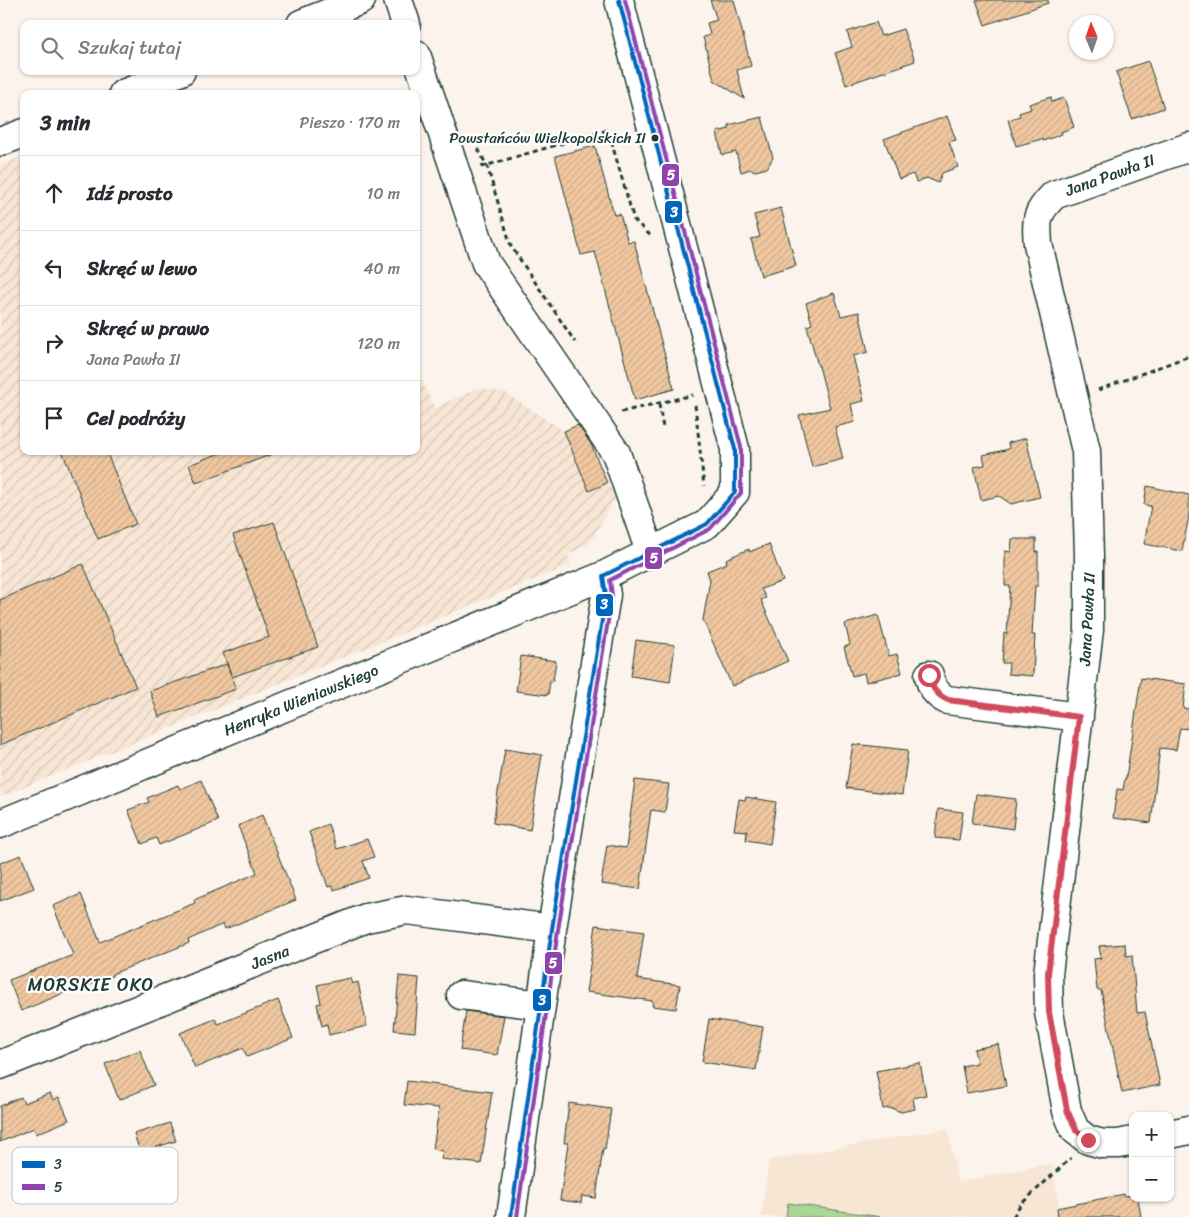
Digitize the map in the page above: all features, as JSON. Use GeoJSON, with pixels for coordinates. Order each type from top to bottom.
{"type":"FeatureCollection","features":[{"type":"Feature","properties":{"kind":"street"},"geometry":{"type":"LineString","coordinates":[[311,20],[361,0]]}},
{"type":"Feature","properties":{"kind":"street"},"geometry":{"type":"LineString","coordinates":[[398,0],[405,20]]}},
{"type":"Feature","properties":{"kind":"street"},"geometry":{"type":"LineString","coordinates":[[619,0],[735,449],[735,492],[707,524]]}},
{"type":"Feature","properties":{"kind":"street"},"geometry":{"type":"LineString","coordinates":[[420,66],[486,263],[616,453],[650,552]]}},
{"type":"Feature","properties":{"kind":"street"},"geometry":{"type":"LineString","coordinates":[[133,90],[170,75]]}},
{"type":"Feature","properties":{"kind":"street"},"geometry":{"type":"LineString","coordinates":[[0,142],[20,134]]}},
{"type":"Feature","properties":{"kind":"street","name":"Jana Pawła II"},"geometry":{"type":"LineString","coordinates":[[1129,1142],[1103,1144],[1088,1140],[1076,1130],[1067,1110],[1049,1012],[1048,974],[1089,630],[1089,556],[1086,451],[1038,244],[1036,223],[1042,207],[1054,195],[1189,147]]}},
{"type":"Feature","properties":{"kind":"street","name":"Henryka Wieniawskiego"},"geometry":{"type":"LineString","coordinates":[[0,824],[603,576],[707,524]]}},
{"type":"Feature","properties":{"kind":"street"},"geometry":{"type":"LineString","coordinates":[[511,1217],[552,929],[606,595],[603,576]]}},
{"type":"Feature","properties":{"kind":"street"},"geometry":{"type":"LineString","coordinates":[[929,675],[930,683],[935,691],[948,700],[1079,717]]}},
{"type":"Feature","properties":{"kind":"street","name":"Jasna"},"geometry":{"type":"LineString","coordinates":[[0,1065],[366,918],[406,910],[552,929]]}},
{"type":"Feature","properties":{"kind":"street"},"geometry":{"type":"LineString","coordinates":[[461,995],[541,1005]]}},
{"type":"Feature","properties":{"kind":"street"},"geometry":{"type":"LineString","coordinates":[[1174,1133],[1189,1130]]}},
{"type":"Feature","properties":{"kind":"path"},"geometry":{"type":"LineString","coordinates":[[479,168],[608,130],[634,220],[652,237],[654,246]]}},
{"type":"Feature","properties":{"kind":"path"},"geometry":{"type":"LineString","coordinates":[[487,166],[511,246],[578,346]]}},
{"type":"Feature","properties":{"kind":"path"},"geometry":{"type":"LineString","coordinates":[[1096,390],[1189,356]]}},
{"type":"Feature","properties":{"kind":"path"},"geometry":{"type":"LineString","coordinates":[[691,386],[704,478],[704,504],[707,524]]}},
{"type":"Feature","properties":{"kind":"path"},"geometry":{"type":"LineString","coordinates":[[616,404],[622,413],[693,395]]}},
{"type":"Feature","properties":{"kind":"path"},"geometry":{"type":"LineString","coordinates":[[659,404],[663,428]]}},
{"type":"Feature","properties":{"kind":"path"},"geometry":{"type":"LineString","coordinates":[[1013,1217],[1020,1205],[1073,1156]]}},
{"type":"Feature","properties":{"kind":"shaded area"},"geometry":{"type":"Polygon","coordinates":[[[20,158],[20,455],[420,455],[420,380],[422,380],[434,408],[477,388],[504,392],[564,431],[582,423],[607,483],[616,496],[590,543],[568,555],[571,565],[0,797],[0,165],[20,158]]]}},
{"type":"Feature","properties":{"kind":"shaded area"},"geometry":{"type":"Polygon","coordinates":[[[948,1128],[958,1182],[1052,1163],[1061,1217],[761,1217],[769,1160],[948,1128]]]}},
{"type":"Feature","properties":{"kind":"green space"},"geometry":{"type":"Polygon","coordinates":[[[788,1203],[881,1217],[786,1217],[788,1203]]]}},
{"type":"Feature","properties":{"kind":"building"},"geometry":{"type":"Polygon","coordinates":[[[710,0],[734,0],[751,66],[737,70],[744,99],[714,80],[703,37],[710,35],[707,23],[717,20],[710,0]]]}},
{"type":"Feature","properties":{"kind":"building"},"geometry":{"type":"Polygon","coordinates":[[[976,0],[1048,0],[1048,3],[985,25],[976,0]]]}},
{"type":"Feature","properties":{"kind":"building"},"geometry":{"type":"Polygon","coordinates":[[[876,22],[881,36],[903,29],[915,61],[846,85],[835,53],[852,47],[847,32],[876,22]]]}},
{"type":"Feature","properties":{"kind":"building"},"geometry":{"type":"Polygon","coordinates":[[[1148,61],[1164,108],[1132,119],[1116,72],[1148,61]]]}},
{"type":"Feature","properties":{"kind":"building"},"geometry":{"type":"Polygon","coordinates":[[[1051,97],[1052,102],[1064,98],[1074,127],[1043,141],[1042,139],[1016,146],[1008,120],[1020,116],[1019,113],[1031,109],[1029,104],[1051,97]]]}},
{"type":"Feature","properties":{"kind":"building"},"geometry":{"type":"Polygon","coordinates":[[[947,116],[956,140],[949,142],[958,167],[942,173],[938,183],[927,178],[916,182],[913,174],[899,179],[884,139],[947,116]]]}},
{"type":"Feature","properties":{"kind":"building"},"geometry":{"type":"Polygon","coordinates":[[[762,117],[773,158],[767,168],[741,172],[736,152],[722,155],[717,132],[729,129],[729,125],[762,117]]]}},
{"type":"Feature","properties":{"kind":"building"},"geometry":{"type":"Polygon","coordinates":[[[595,146],[614,215],[620,214],[628,242],[634,241],[674,389],[635,400],[595,252],[581,255],[555,156],[595,146]]]}},
{"type":"Feature","properties":{"kind":"building"},"geometry":{"type":"Polygon","coordinates":[[[781,208],[796,266],[761,276],[751,239],[760,237],[754,215],[781,208]]]}},
{"type":"Feature","properties":{"kind":"building"},"geometry":{"type":"Polygon","coordinates":[[[834,293],[841,316],[859,312],[868,352],[853,356],[864,401],[851,404],[855,422],[835,427],[843,459],[812,467],[799,415],[830,408],[807,326],[812,324],[806,303],[834,293]]]}},
{"type":"Feature","properties":{"kind":"building"},"geometry":{"type":"Polygon","coordinates":[[[578,425],[591,444],[607,483],[589,491],[564,431],[578,425]]]}},
{"type":"Feature","properties":{"kind":"building"},"geometry":{"type":"Polygon","coordinates":[[[1026,438],[1040,497],[1011,504],[999,496],[981,500],[974,467],[985,465],[983,455],[1009,449],[1008,443],[1026,438]]]}},
{"type":"Feature","properties":{"kind":"building"},"geometry":{"type":"Polygon","coordinates":[[[64,455],[108,455],[136,524],[98,539],[64,455]]]}},
{"type":"Feature","properties":{"kind":"building"},"geometry":{"type":"Polygon","coordinates":[[[215,455],[270,455],[196,483],[189,465],[215,455]]]}},
{"type":"Feature","properties":{"kind":"building"},"geometry":{"type":"Polygon","coordinates":[[[1147,486],[1189,495],[1189,516],[1182,551],[1144,544],[1151,506],[1144,505],[1147,486]]]}},
{"type":"Feature","properties":{"kind":"building"},"geometry":{"type":"Polygon","coordinates":[[[274,522],[318,647],[232,677],[223,653],[269,637],[233,535],[274,522]]]}},
{"type":"Feature","properties":{"kind":"building"},"geometry":{"type":"Polygon","coordinates":[[[1012,539],[1036,539],[1036,552],[1038,551],[1038,586],[1035,586],[1032,635],[1035,635],[1033,676],[1008,674],[1009,663],[1002,663],[1004,633],[1007,634],[1010,586],[1005,586],[1005,551],[1011,552],[1012,539]]]}},
{"type":"Feature","properties":{"kind":"building"},"geometry":{"type":"Polygon","coordinates":[[[769,544],[783,581],[761,589],[766,598],[761,600],[788,661],[732,686],[703,620],[710,580],[707,571],[727,563],[726,559],[749,549],[749,552],[769,544]]]}},
{"type":"Feature","properties":{"kind":"building"},"geometry":{"type":"Polygon","coordinates":[[[83,564],[136,687],[0,745],[0,600],[83,564]]]}},
{"type":"Feature","properties":{"kind":"building"},"geometry":{"type":"Polygon","coordinates":[[[878,615],[889,656],[897,654],[902,673],[866,682],[864,673],[852,676],[844,647],[850,645],[845,624],[878,615]]]}},
{"type":"Feature","properties":{"kind":"building"},"geometry":{"type":"Polygon","coordinates":[[[636,640],[675,645],[670,682],[631,676],[636,640]]]}},
{"type":"Feature","properties":{"kind":"building"},"geometry":{"type":"Polygon","coordinates":[[[521,656],[556,661],[553,681],[550,681],[548,695],[516,691],[521,656]]]}},
{"type":"Feature","properties":{"kind":"building"},"geometry":{"type":"Polygon","coordinates":[[[227,664],[236,689],[159,717],[150,691],[227,664]]]}},
{"type":"Feature","properties":{"kind":"building"},"geometry":{"type":"Polygon","coordinates":[[[1141,678],[1186,684],[1183,708],[1189,709],[1189,729],[1180,728],[1176,750],[1160,748],[1151,823],[1113,818],[1117,789],[1123,790],[1126,778],[1141,678]]]}},
{"type":"Feature","properties":{"kind":"building"},"geometry":{"type":"Polygon","coordinates":[[[853,744],[908,750],[902,795],[846,788],[853,744]]]}},
{"type":"Feature","properties":{"kind":"building"},"geometry":{"type":"Polygon","coordinates":[[[505,749],[542,755],[530,830],[493,823],[505,749]]]}},
{"type":"Feature","properties":{"kind":"building"},"geometry":{"type":"Polygon","coordinates":[[[201,780],[218,821],[159,845],[156,838],[142,844],[128,810],[149,802],[147,798],[178,785],[180,789],[201,780]]]}},
{"type":"Feature","properties":{"kind":"building"},"geometry":{"type":"Polygon","coordinates":[[[635,780],[669,784],[665,812],[651,810],[640,889],[601,884],[607,845],[626,848],[635,780]]]}},
{"type":"Feature","properties":{"kind":"building"},"geometry":{"type":"Polygon","coordinates":[[[976,794],[1016,799],[1013,829],[972,823],[976,794]]]}},
{"type":"Feature","properties":{"kind":"building"},"geometry":{"type":"Polygon","coordinates":[[[746,797],[776,802],[770,844],[746,840],[747,831],[734,830],[739,799],[745,800],[746,797]]]}},
{"type":"Feature","properties":{"kind":"building"},"geometry":{"type":"Polygon","coordinates":[[[938,809],[963,812],[959,840],[935,838],[938,809]]]}},
{"type":"Feature","properties":{"kind":"building"},"geometry":{"type":"Polygon","coordinates":[[[262,815],[296,900],[225,929],[223,924],[188,940],[189,943],[112,974],[112,976],[77,990],[76,988],[21,1011],[9,980],[73,955],[53,906],[81,894],[100,942],[195,903],[194,900],[257,873],[238,826],[262,815]]]}},
{"type":"Feature","properties":{"kind":"building"},"geometry":{"type":"Polygon","coordinates":[[[328,824],[337,849],[367,839],[374,857],[363,861],[369,878],[334,890],[332,886],[328,887],[309,832],[328,824]]]}},
{"type":"Feature","properties":{"kind":"building"},"geometry":{"type":"Polygon","coordinates":[[[21,855],[34,888],[0,901],[0,863],[21,855]]]}},
{"type":"Feature","properties":{"kind":"building"},"geometry":{"type":"Polygon","coordinates":[[[596,925],[644,932],[637,979],[680,985],[676,1009],[652,1006],[653,1001],[586,992],[596,925]]]}},
{"type":"Feature","properties":{"kind":"building"},"geometry":{"type":"Polygon","coordinates":[[[1125,944],[1126,956],[1132,955],[1137,1013],[1145,1012],[1160,1085],[1122,1093],[1101,990],[1097,990],[1094,959],[1101,958],[1099,946],[1125,944]]]}},
{"type":"Feature","properties":{"kind":"building"},"geometry":{"type":"Polygon","coordinates":[[[399,976],[419,978],[415,1032],[394,1030],[399,976]]]}},
{"type":"Feature","properties":{"kind":"building"},"geometry":{"type":"Polygon","coordinates":[[[350,978],[352,984],[358,982],[367,1026],[329,1035],[327,1024],[322,1026],[317,1004],[321,1003],[317,985],[350,978]]]}},
{"type":"Feature","properties":{"kind":"building"},"geometry":{"type":"Polygon","coordinates":[[[278,1000],[293,1038],[247,1057],[243,1048],[195,1068],[180,1033],[215,1019],[218,1024],[278,1000]]]}},
{"type":"Feature","properties":{"kind":"building"},"geometry":{"type":"Polygon","coordinates":[[[466,1011],[504,1016],[497,1055],[460,1050],[466,1011]]]}},
{"type":"Feature","properties":{"kind":"building"},"geometry":{"type":"Polygon","coordinates":[[[709,1019],[763,1027],[756,1070],[702,1062],[709,1019]]]}},
{"type":"Feature","properties":{"kind":"building"},"geometry":{"type":"Polygon","coordinates":[[[998,1044],[1006,1086],[967,1093],[962,1066],[977,1063],[974,1049],[998,1044]]]}},
{"type":"Feature","properties":{"kind":"building"},"geometry":{"type":"Polygon","coordinates":[[[140,1050],[154,1085],[119,1100],[105,1064],[140,1050]]]}},
{"type":"Feature","properties":{"kind":"building"},"geometry":{"type":"Polygon","coordinates":[[[920,1063],[926,1095],[913,1098],[915,1109],[901,1112],[891,1108],[883,1109],[876,1071],[920,1063]]]}},
{"type":"Feature","properties":{"kind":"building"},"geometry":{"type":"Polygon","coordinates":[[[407,1081],[492,1092],[481,1164],[441,1159],[443,1151],[433,1149],[439,1108],[404,1105],[407,1081]]]}},
{"type":"Feature","properties":{"kind":"building"},"geometry":{"type":"Polygon","coordinates":[[[50,1093],[53,1100],[59,1097],[69,1120],[36,1134],[34,1128],[0,1142],[0,1106],[21,1097],[24,1103],[50,1093]]]}},
{"type":"Feature","properties":{"kind":"building"},"geometry":{"type":"Polygon","coordinates":[[[569,1103],[611,1109],[596,1198],[582,1196],[581,1203],[560,1200],[568,1143],[564,1143],[569,1103]]]}},
{"type":"Feature","properties":{"kind":"building"},"geometry":{"type":"Polygon","coordinates":[[[170,1123],[176,1141],[156,1147],[138,1147],[134,1134],[170,1123]]]}},
{"type":"Feature","properties":{"kind":"building"},"geometry":{"type":"Polygon","coordinates":[[[1124,1194],[1125,1196],[1129,1196],[1129,1202],[1139,1202],[1141,1217],[1058,1217],[1057,1208],[1124,1194]]]}},
{"type":"Feature","properties":{"kind":"transit line","name":"3"},"geometry":{"type":"LineString","coordinates":[[511,1217],[552,929],[606,595],[603,576],[707,524],[735,492],[735,449],[619,0]]}},
{"type":"Feature","properties":{"kind":"transit line","name":"5"},"geometry":{"type":"LineString","coordinates":[[517,1217],[558,930],[612,596],[610,580],[710,529],[741,493],[741,447],[625,0]]}},
{"type":"Feature","properties":{"kind":"place","name":"Powstańców Wielkopolskich II"},"geometry":{"type":"Point","coordinates":[655,138]}},
{"type":"Feature","properties":{"kind":"district","name":"MORSKIE OKO"},"geometry":{"type":"Point","coordinates":[91,985]}},
{"type":"Feature","properties":{"kind":"route"},"geometry":{"type":"LineString","coordinates":[[929,675],[930,683],[935,691],[948,700],[1079,717],[1048,974],[1048,993],[1049,1012],[1067,1110],[1076,1130],[1088,1140]]}}]}
